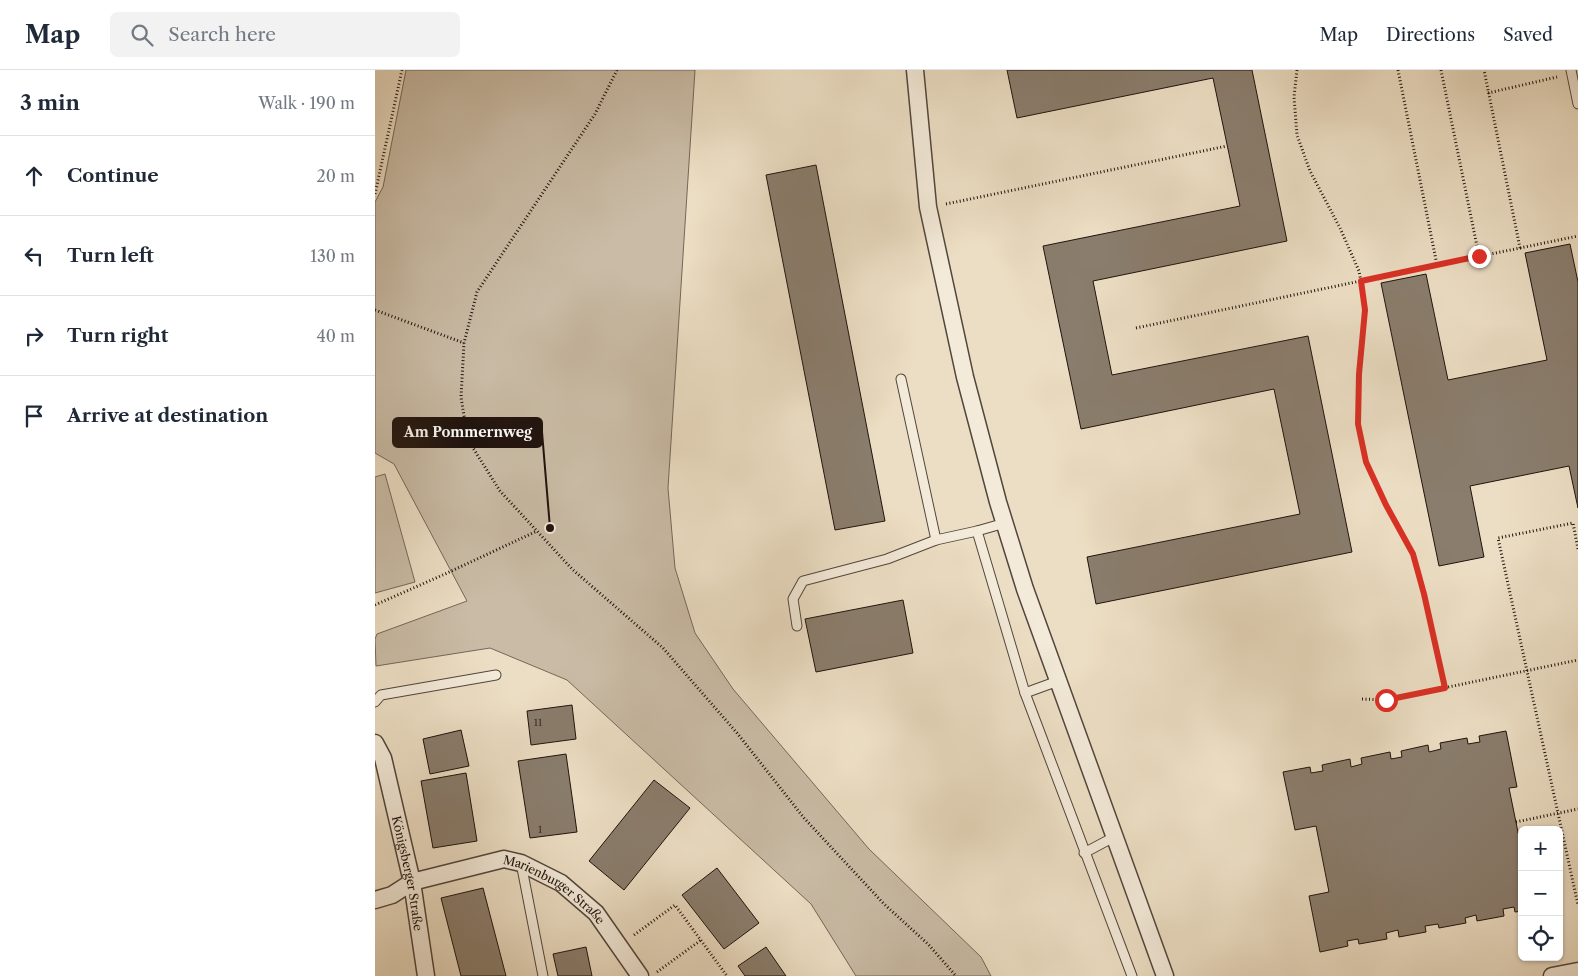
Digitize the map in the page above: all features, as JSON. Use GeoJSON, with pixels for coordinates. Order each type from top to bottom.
{"type":"FeatureCollection","features":[{"type":"Feature","properties":{"kind":"street"},"geometry":{"type":"LineString","coordinates":[[915,70],[929,208],[965,377],[1005,523],[1025,590],[1165,976]]}},
{"type":"Feature","properties":{"kind":"street","name":"Königsberger Straße"},"geometry":{"type":"LineString","coordinates":[[375,744],[383,758],[412,882],[426,976]]}},
{"type":"Feature","properties":{"kind":"street","name":"Marienburger Straße"},"geometry":{"type":"LineString","coordinates":[[375,900],[392,895],[412,882],[504,859],[521,863],[561,883],[596,913],[640,976]]}},
{"type":"Feature","properties":{"kind":"street"},"geometry":{"type":"LineString","coordinates":[[1552,976],[1578,971]]}},
{"type":"Feature","properties":{"kind":"lane"},"geometry":{"type":"LineString","coordinates":[[1574,72],[1578,104]]}},
{"type":"Feature","properties":{"kind":"lane"},"geometry":{"type":"LineString","coordinates":[[901,378],[936,540]]}},
{"type":"Feature","properties":{"kind":"lane"},"geometry":{"type":"LineString","coordinates":[[797,626],[793,599],[803,581],[887,560],[936,540],[1005,523]]}},
{"type":"Feature","properties":{"kind":"lane"},"geometry":{"type":"LineString","coordinates":[[977,531],[1025,693],[1132,976]]}},
{"type":"Feature","properties":{"kind":"lane"},"geometry":{"type":"LineString","coordinates":[[375,702],[381,695],[496,675]]}},
{"type":"Feature","properties":{"kind":"lane"},"geometry":{"type":"LineString","coordinates":[[1025,693],[1058,681]]}},
{"type":"Feature","properties":{"kind":"lane"},"geometry":{"type":"LineString","coordinates":[[1084,853],[1115,837]]}},
{"type":"Feature","properties":{"kind":"lane"},"geometry":{"type":"LineString","coordinates":[[521,863],[543,976]]}},
{"type":"Feature","properties":{"kind":"path"},"geometry":{"type":"LineString","coordinates":[[375,194],[402,70]]}},
{"type":"Feature","properties":{"kind":"path"},"geometry":{"type":"LineString","coordinates":[[617,70],[595,114],[477,292],[464,343],[461,397],[468,440],[500,491],[572,569],[663,648],[737,733],[804,818],[884,904],[928,944],[956,976]]}},
{"type":"Feature","properties":{"kind":"path"},"geometry":{"type":"LineString","coordinates":[[1297,70],[1294,97],[1297,135],[1310,171],[1340,228],[1359,271],[1361,281],[1365,310],[1359,374],[1358,424],[1366,462],[1386,505],[1413,554],[1445,688]]}},
{"type":"Feature","properties":{"kind":"path"},"geometry":{"type":"LineString","coordinates":[[1397,70],[1437,265]]}},
{"type":"Feature","properties":{"kind":"path"},"geometry":{"type":"LineString","coordinates":[[1441,70],[1479,256]]}},
{"type":"Feature","properties":{"kind":"path"},"geometry":{"type":"LineString","coordinates":[[1483,70],[1520,248]]}},
{"type":"Feature","properties":{"kind":"path"},"geometry":{"type":"LineString","coordinates":[[1488,93],[1574,72]]}},
{"type":"Feature","properties":{"kind":"path"},"geometry":{"type":"LineString","coordinates":[[929,208],[1227,146]]}},
{"type":"Feature","properties":{"kind":"path"},"geometry":{"type":"LineString","coordinates":[[1136,328],[1578,236]]}},
{"type":"Feature","properties":{"kind":"path"},"geometry":{"type":"LineString","coordinates":[[375,310],[464,343]]}},
{"type":"Feature","properties":{"kind":"path"},"geometry":{"type":"LineString","coordinates":[[1578,549],[1573,523],[1498,538],[1578,905]]}},
{"type":"Feature","properties":{"kind":"path"},"geometry":{"type":"LineString","coordinates":[[375,604],[537,531]]}},
{"type":"Feature","properties":{"kind":"path"},"geometry":{"type":"LineString","coordinates":[[1362,698],[1386,700],[1578,660]]}},
{"type":"Feature","properties":{"kind":"path"},"geometry":{"type":"LineString","coordinates":[[1516,822],[1578,809]]}},
{"type":"Feature","properties":{"kind":"path"},"geometry":{"type":"LineString","coordinates":[[619,947],[675,905],[727,976]]}},
{"type":"Feature","properties":{"kind":"path"},"geometry":{"type":"LineString","coordinates":[[651,976],[701,940]]}},
{"type":"Feature","properties":{"kind":"shaded area"},"geometry":{"type":"Polygon","coordinates":[[[406,70],[695,70],[668,488],[675,568],[695,633],[733,689],[869,849],[981,957],[991,976],[856,976],[811,904],[567,680],[490,648],[376,666],[375,639],[377,634],[467,601],[394,464],[375,453],[375,202],[383,187],[406,70]]]}},
{"type":"Feature","properties":{"kind":"shaded area"},"geometry":{"type":"Polygon","coordinates":[[[385,474],[415,582],[375,593],[375,477],[385,474]]]}},
{"type":"Feature","properties":{"kind":"building"},"geometry":{"type":"Polygon","coordinates":[[[1007,70],[1252,70],[1287,241],[1093,281],[1112,375],[1308,336],[1352,552],[1096,604],[1087,557],[1300,514],[1274,389],[1081,429],[1043,246],[1240,206],[1213,78],[1017,118],[1007,70]]]}},
{"type":"Feature","properties":{"kind":"building"},"geometry":{"type":"Polygon","coordinates":[[[816,165],[885,521],[835,530],[766,175],[816,165]]]}},
{"type":"Feature","properties":{"kind":"building"},"geometry":{"type":"Polygon","coordinates":[[[1570,244],[1578,282],[1578,508],[1569,466],[1470,486],[1484,557],[1439,566],[1381,283],[1426,274],[1448,380],[1547,360],[1525,253],[1570,244]]]}},
{"type":"Feature","properties":{"kind":"building"},"geometry":{"type":"Polygon","coordinates":[[[903,600],[913,653],[816,672],[805,619],[903,600]]]}},
{"type":"Feature","properties":{"kind":"building"},"geometry":{"type":"Polygon","coordinates":[[[572,705],[576,739],[531,745],[527,711],[572,705]]]}},
{"type":"Feature","properties":{"kind":"building"},"geometry":{"type":"Polygon","coordinates":[[[461,730],[469,766],[430,774],[423,739],[461,730]]]}},
{"type":"Feature","properties":{"kind":"building"},"geometry":{"type":"Polygon","coordinates":[[[1506,731],[1517,787],[1509,788],[1518,832],[1518,912],[1515,912],[1514,907],[1503,909],[1504,916],[1477,921],[1476,915],[1465,918],[1466,923],[1439,928],[1438,924],[1425,926],[1426,932],[1399,937],[1398,930],[1386,933],[1387,939],[1359,944],[1358,939],[1347,941],[1348,946],[1320,952],[1309,896],[1329,892],[1316,826],[1295,830],[1283,772],[1310,767],[1311,773],[1323,771],[1322,765],[1350,759],[1351,767],[1362,764],[1361,758],[1390,752],[1391,759],[1402,757],[1401,751],[1428,745],[1429,752],[1441,749],[1440,743],[1467,738],[1468,744],[1480,742],[1479,736],[1506,731]]]}},
{"type":"Feature","properties":{"kind":"building"},"geometry":{"type":"Polygon","coordinates":[[[566,754],[577,832],[530,838],[518,761],[566,754]]]}},
{"type":"Feature","properties":{"kind":"building"},"geometry":{"type":"Polygon","coordinates":[[[466,773],[477,841],[433,848],[421,781],[466,773]]]}},
{"type":"Feature","properties":{"kind":"building"},"geometry":{"type":"Polygon","coordinates":[[[654,780],[690,808],[624,890],[589,861],[654,780]]]}},
{"type":"Feature","properties":{"kind":"building"},"geometry":{"type":"Polygon","coordinates":[[[717,868],[759,923],[724,949],[682,895],[717,868]]]}},
{"type":"Feature","properties":{"kind":"building"},"geometry":{"type":"Polygon","coordinates":[[[483,888],[506,976],[461,976],[441,898],[483,888]]]}},
{"type":"Feature","properties":{"kind":"building"},"geometry":{"type":"Polygon","coordinates":[[[586,947],[592,976],[558,976],[553,954],[586,947]]]}},
{"type":"Feature","properties":{"kind":"building"},"geometry":{"type":"Polygon","coordinates":[[[766,947],[786,976],[745,976],[738,966],[766,947]]]}},
{"type":"Feature","properties":{"kind":"place","name":"Am Pommernweg"},"geometry":{"type":"Point","coordinates":[550,528]}},
{"type":"Feature","properties":{"kind":"route"},"geometry":{"type":"LineString","coordinates":[[1386,700],[1445,688],[1413,554],[1386,505],[1366,462],[1358,424],[1359,374],[1365,310],[1361,281],[1479,256]]}}]}
